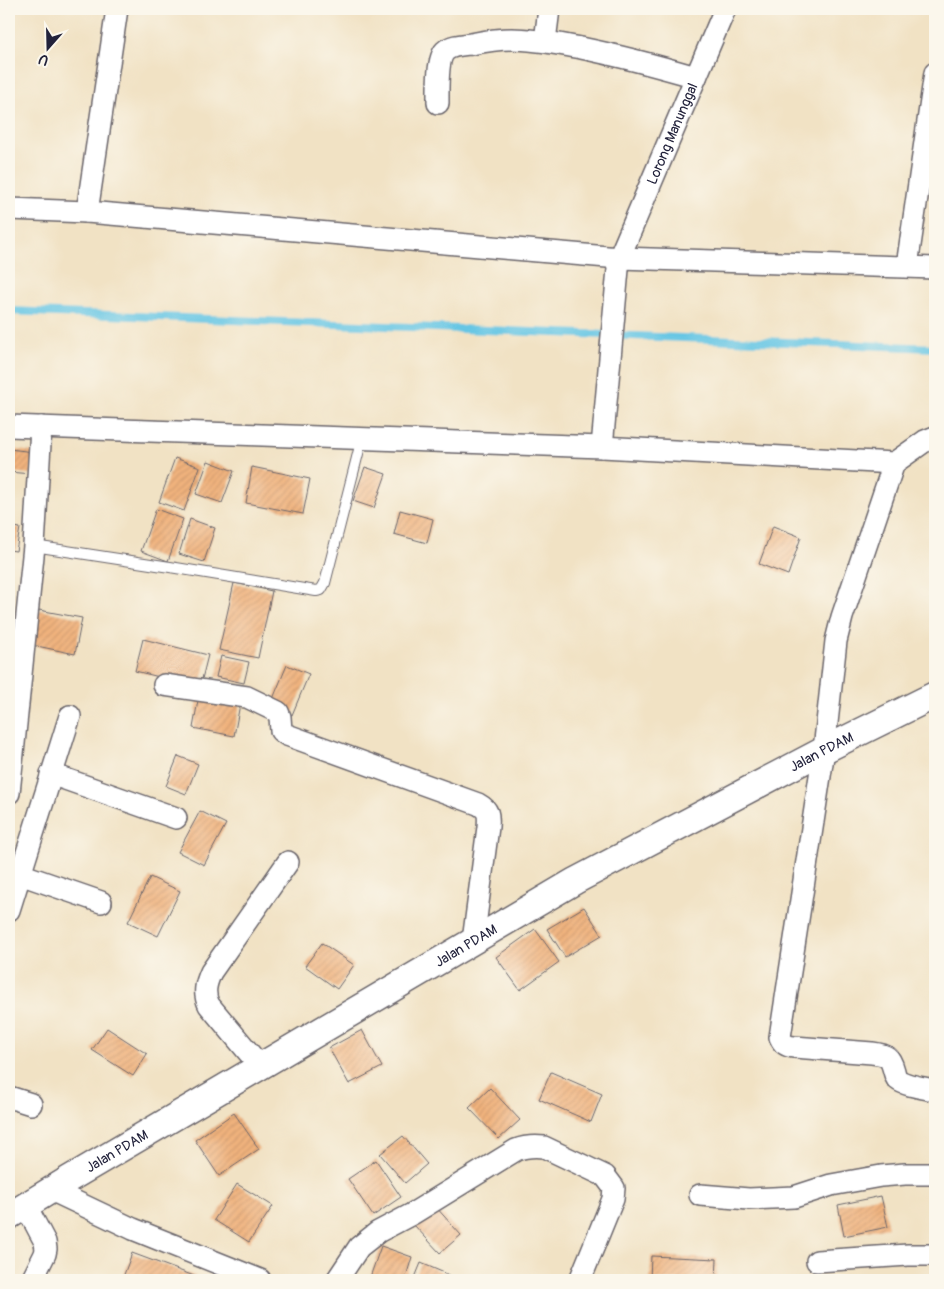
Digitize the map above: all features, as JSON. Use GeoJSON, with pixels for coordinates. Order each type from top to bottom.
{"type":"FeatureCollection","features":[{"type":"Feature","properties":{"kind":"street"},"geometry":{"type":"LineString","coordinates":[[87,212],[117,9]]}},
{"type":"Feature","properties":{"kind":"street"},"geometry":{"type":"LineString","coordinates":[[545,42],[549,9]]}},
{"type":"Feature","properties":{"kind":"street","name":"Lorong Manunggal"},"geometry":{"type":"LineString","coordinates":[[602,447],[619,258],[725,9]]}},
{"type":"Feature","properties":{"kind":"street"},"geometry":{"type":"LineString","coordinates":[[438,103],[442,56],[444,52],[450,47],[493,40],[513,39],[545,42],[608,54],[696,77]]}},
{"type":"Feature","properties":{"kind":"street"},"geometry":{"type":"LineString","coordinates":[[907,266],[935,73]]}},
{"type":"Feature","properties":{"kind":"street"},"geometry":{"type":"LineString","coordinates":[[9,208],[87,212],[619,258],[935,268]]}},
{"type":"Feature","properties":{"kind":"street"},"geometry":{"type":"LineString","coordinates":[[9,426],[602,447],[894,463]]}},
{"type":"Feature","properties":{"kind":"street"},"geometry":{"type":"LineString","coordinates":[[9,793],[34,546],[41,427]]}},
{"type":"Feature","properties":{"kind":"street"},"geometry":{"type":"LineString","coordinates":[[935,437],[925,441],[894,463],[842,616],[836,641],[824,750],[780,1037],[784,1045],[794,1047],[882,1054],[892,1062],[894,1075],[899,1080],[935,1090]]}},
{"type":"Feature","properties":{"kind":"street"},"geometry":{"type":"LineString","coordinates":[[164,685],[246,698],[278,712],[281,731],[287,735],[485,808],[488,813],[488,827],[473,941]]}},
{"type":"Feature","properties":{"kind":"street","name":"Jalan PDAM"},"geometry":{"type":"LineString","coordinates":[[17,1211],[575,881],[824,750],[935,695]]}},
{"type":"Feature","properties":{"kind":"street"},"geometry":{"type":"LineString","coordinates":[[9,910],[70,716]]}},
{"type":"Feature","properties":{"kind":"street"},"geometry":{"type":"LineString","coordinates":[[51,774],[176,818]]}},
{"type":"Feature","properties":{"kind":"street"},"geometry":{"type":"LineString","coordinates":[[260,1066],[209,1005],[205,990],[211,972],[288,862]]}},
{"type":"Feature","properties":{"kind":"street"},"geometry":{"type":"LineString","coordinates":[[20,874],[101,902]]}},
{"type":"Feature","properties":{"kind":"street"},"geometry":{"type":"LineString","coordinates":[[9,1097],[30,1104]]}},
{"type":"Feature","properties":{"kind":"street"},"geometry":{"type":"LineString","coordinates":[[337,1280],[359,1247],[378,1232],[412,1214],[516,1150],[525,1146],[534,1146],[544,1147],[605,1176],[614,1188],[613,1199],[580,1280]]}},
{"type":"Feature","properties":{"kind":"street"},"geometry":{"type":"LineString","coordinates":[[700,1195],[748,1199],[794,1197],[831,1185],[881,1176],[935,1174]]}},
{"type":"Feature","properties":{"kind":"street"},"geometry":{"type":"LineString","coordinates":[[51,1190],[133,1229],[260,1280]]}},
{"type":"Feature","properties":{"kind":"street"},"geometry":{"type":"LineString","coordinates":[[17,1211],[45,1242],[45,1254],[32,1280]]}},
{"type":"Feature","properties":{"kind":"street"},"geometry":{"type":"LineString","coordinates":[[817,1261],[908,1254],[935,1254]]}},
{"type":"Feature","properties":{"kind":"lane"},"geometry":{"type":"LineString","coordinates":[[34,546],[319,591],[325,584],[362,438]]}},
{"type":"Feature","properties":{"kind":"building"},"geometry":{"type":"Polygon","coordinates":[[[9,449],[34,452],[31,474],[9,472],[9,449]]]}},
{"type":"Feature","properties":{"kind":"building"},"geometry":{"type":"Polygon","coordinates":[[[175,458],[200,467],[184,511],[159,502],[175,458]]]}},
{"type":"Feature","properties":{"kind":"building"},"geometry":{"type":"Polygon","coordinates":[[[208,461],[234,471],[222,503],[196,494],[208,461]]]}},
{"type":"Feature","properties":{"kind":"building"},"geometry":{"type":"Polygon","coordinates":[[[252,467],[310,479],[303,514],[246,503],[252,467]]]}},
{"type":"Feature","properties":{"kind":"building"},"geometry":{"type":"Polygon","coordinates":[[[365,467],[386,474],[374,508],[353,501],[365,467]]]}},
{"type":"Feature","properties":{"kind":"building"},"geometry":{"type":"Polygon","coordinates":[[[156,509],[183,519],[168,561],[141,551],[156,509]]]}},
{"type":"Feature","properties":{"kind":"building"},"geometry":{"type":"Polygon","coordinates":[[[400,510],[433,519],[427,543],[394,534],[400,510]]]}},
{"type":"Feature","properties":{"kind":"building"},"geometry":{"type":"Polygon","coordinates":[[[190,519],[215,528],[204,562],[179,554],[190,519]]]}},
{"type":"Feature","properties":{"kind":"building"},"geometry":{"type":"Polygon","coordinates":[[[9,526],[20,528],[16,551],[9,550],[9,526]]]}},
{"type":"Feature","properties":{"kind":"building"},"geometry":{"type":"Polygon","coordinates":[[[773,526],[801,537],[788,575],[759,564],[773,526]]]}},
{"type":"Feature","properties":{"kind":"building"},"geometry":{"type":"Polygon","coordinates":[[[234,583],[272,591],[258,658],[219,650],[234,583]]]}},
{"type":"Feature","properties":{"kind":"building"},"geometry":{"type":"Polygon","coordinates":[[[39,610],[82,618],[75,654],[32,645],[39,610]]]}},
{"type":"Feature","properties":{"kind":"building"},"geometry":{"type":"Polygon","coordinates":[[[143,639],[208,655],[200,687],[135,671],[143,639]]]}},
{"type":"Feature","properties":{"kind":"building"},"geometry":{"type":"Polygon","coordinates":[[[221,656],[249,662],[244,683],[216,677],[221,656]]]}},
{"type":"Feature","properties":{"kind":"building"},"geometry":{"type":"Polygon","coordinates":[[[287,665],[309,674],[292,715],[270,706],[287,665]]]}},
{"type":"Feature","properties":{"kind":"building"},"geometry":{"type":"Polygon","coordinates":[[[199,695],[240,704],[234,736],[193,728],[199,695]]]}},
{"type":"Feature","properties":{"kind":"building"},"geometry":{"type":"Polygon","coordinates":[[[178,756],[198,764],[186,794],[166,786],[178,756]]]}},
{"type":"Feature","properties":{"kind":"building"},"geometry":{"type":"Polygon","coordinates":[[[200,811],[226,824],[204,865],[178,852],[200,811]]]}},
{"type":"Feature","properties":{"kind":"building"},"geometry":{"type":"Polygon","coordinates":[[[150,877],[180,891],[158,936],[128,922],[150,877]]]}},
{"type":"Feature","properties":{"kind":"building"},"geometry":{"type":"Polygon","coordinates":[[[584,907],[602,935],[565,957],[547,929],[584,907]]]}},
{"type":"Feature","properties":{"kind":"building"},"geometry":{"type":"Polygon","coordinates":[[[535,929],[559,962],[520,990],[496,957],[535,929]]]}},
{"type":"Feature","properties":{"kind":"building"},"geometry":{"type":"Polygon","coordinates":[[[322,943],[354,965],[337,989],[305,966],[322,943]]]}},
{"type":"Feature","properties":{"kind":"building"},"geometry":{"type":"Polygon","coordinates":[[[107,1028],[147,1054],[133,1076],[92,1050],[107,1028]]]}},
{"type":"Feature","properties":{"kind":"building"},"geometry":{"type":"Polygon","coordinates":[[[362,1030],[382,1067],[349,1084],[329,1048],[362,1030]]]}},
{"type":"Feature","properties":{"kind":"building"},"geometry":{"type":"Polygon","coordinates":[[[551,1072],[602,1094],[591,1122],[539,1099],[551,1072]]]}},
{"type":"Feature","properties":{"kind":"building"},"geometry":{"type":"Polygon","coordinates":[[[490,1088],[520,1120],[499,1139],[469,1108],[490,1088]]]}},
{"type":"Feature","properties":{"kind":"building"},"geometry":{"type":"Polygon","coordinates":[[[234,1113],[259,1149],[219,1176],[195,1140],[234,1113]]]}},
{"type":"Feature","properties":{"kind":"building"},"geometry":{"type":"Polygon","coordinates":[[[403,1136],[427,1164],[405,1183],[380,1154],[403,1136]]]}},
{"type":"Feature","properties":{"kind":"building"},"geometry":{"type":"Polygon","coordinates":[[[376,1160],[401,1197],[373,1216],[348,1179],[376,1160]]]}},
{"type":"Feature","properties":{"kind":"building"},"geometry":{"type":"Polygon","coordinates":[[[237,1184],[273,1206],[249,1242],[214,1220],[237,1184]]]}},
{"type":"Feature","properties":{"kind":"building"},"geometry":{"type":"Polygon","coordinates":[[[881,1196],[888,1227],[844,1236],[838,1205],[881,1196]]]}},
{"type":"Feature","properties":{"kind":"building"},"geometry":{"type":"Polygon","coordinates":[[[435,1206],[461,1235],[440,1253],[414,1225],[435,1206]]]}},
{"type":"Feature","properties":{"kind":"building"},"geometry":{"type":"Polygon","coordinates":[[[381,1246],[412,1257],[405,1280],[369,1280],[381,1246]]]}},
{"type":"Feature","properties":{"kind":"building"},"geometry":{"type":"Polygon","coordinates":[[[132,1253],[205,1280],[122,1280],[132,1253]]]}},
{"type":"Feature","properties":{"kind":"building"},"geometry":{"type":"Polygon","coordinates":[[[651,1256],[717,1259],[716,1280],[650,1280],[651,1256]]]}},
{"type":"Feature","properties":{"kind":"building"},"geometry":{"type":"Polygon","coordinates":[[[421,1263],[461,1280],[414,1280],[421,1263]]]}},
{"type":"Feature","properties":{"kind":"waterway"},"geometry":{"type":"LineString","coordinates":[[9,311],[935,348]]}}]}
